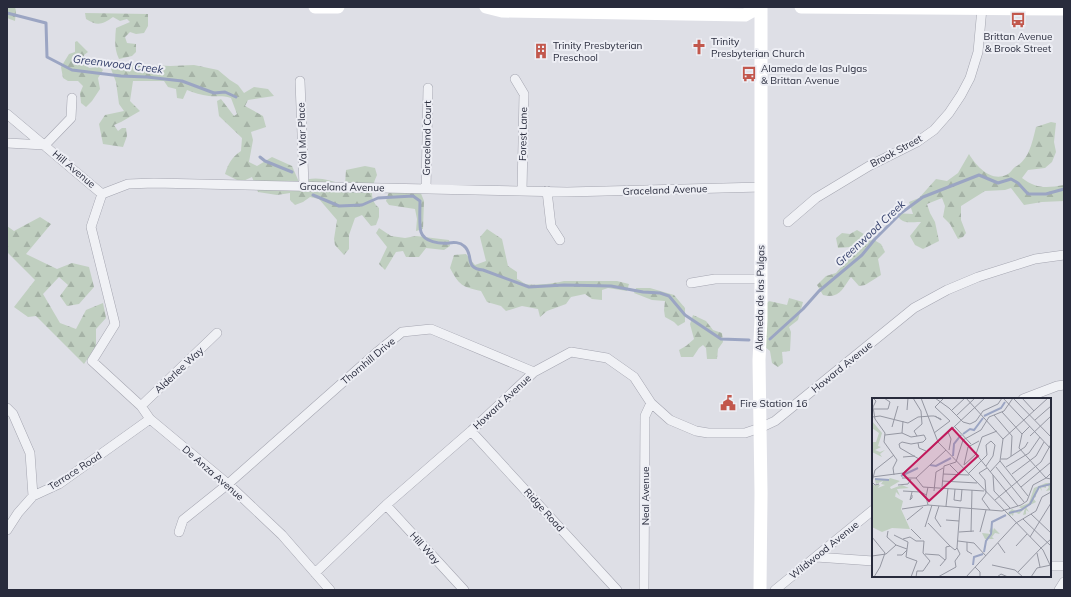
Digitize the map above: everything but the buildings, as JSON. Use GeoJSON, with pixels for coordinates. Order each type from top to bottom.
{"type":"FeatureCollection","features":[{"type":"Feature","properties":{"kind":"main road"},"geometry":{"type":"LineString","coordinates":[[315,7],[338,7]]}},
{"type":"Feature","properties":{"kind":"main road"},"geometry":{"type":"LineString","coordinates":[[486,7],[502,11],[645,10],[745,15],[760,7]]}},
{"type":"Feature","properties":{"kind":"main road","name":"Alameda de las Pulgas"},"geometry":{"type":"LineString","coordinates":[[760,7],[760,100],[762,132],[761,320],[758,360],[760,428],[760,590]]}},
{"type":"Feature","properties":{"kind":"main road"},"geometry":{"type":"LineString","coordinates":[[801,7],[1064,9]]}},
{"type":"Feature","properties":{"kind":"street","name":"Brook Street"},"geometry":{"type":"LineString","coordinates":[[788,222],[816,198],[869,166],[917,142],[934,130],[949,113],[970,78],[978,52],[982,8]]}},
{"type":"Feature","properties":{"kind":"street","name":"Forest Lane"},"geometry":{"type":"LineString","coordinates":[[515,79],[524,94],[522,191]]}},
{"type":"Feature","properties":{"kind":"street","name":"Val Mar Place"},"geometry":{"type":"LineString","coordinates":[[300,81],[304,186]]}},
{"type":"Feature","properties":{"kind":"street","name":"Graceland Court"},"geometry":{"type":"LineString","coordinates":[[426,188],[428,88]]}},
{"type":"Feature","properties":{"kind":"street"},"geometry":{"type":"LineString","coordinates":[[7,143],[45,145],[71,118],[72,98]]}},
{"type":"Feature","properties":{"kind":"street","name":"Hill Avenue"},"geometry":{"type":"LineString","coordinates":[[7,114],[102,194]]}},
{"type":"Feature","properties":{"kind":"street","name":"Graceland Avenue"},"geometry":{"type":"LineString","coordinates":[[102,194],[128,184],[154,183],[581,192],[762,187]]}},
{"type":"Feature","properties":{"kind":"street"},"geometry":{"type":"LineString","coordinates":[[547,191],[551,226],[560,240]]}},
{"type":"Feature","properties":{"kind":"street","name":"De Anza Avenue"},"geometry":{"type":"LineString","coordinates":[[102,194],[91,228],[115,324],[92,361],[141,406],[150,419],[228,484],[282,535],[330,590]]}},
{"type":"Feature","properties":{"kind":"street","name":"Howard Avenue"},"geometry":{"type":"LineString","coordinates":[[315,573],[386,505],[471,431],[534,372],[571,352],[607,358],[634,377],[651,403],[670,420],[696,431],[708,433],[745,433],[775,421],[914,308],[947,290],[978,276],[1035,259],[1064,255]]}},
{"type":"Feature","properties":{"kind":"street"},"geometry":{"type":"LineString","coordinates":[[691,283],[715,279],[761,279]]}},
{"type":"Feature","properties":{"kind":"street","name":"Thornhill Drive"},"geometry":{"type":"LineString","coordinates":[[179,532],[184,520],[228,484],[376,353],[402,332],[431,329],[534,372]]}},
{"type":"Feature","properties":{"kind":"street","name":"Alderlee Way"},"geometry":{"type":"LineString","coordinates":[[141,406],[217,333]]}},
{"type":"Feature","properties":{"kind":"street"},"geometry":{"type":"LineString","coordinates":[[1026,398],[1057,386],[1064,386]]}},
{"type":"Feature","properties":{"kind":"street","name":"Neal Avenue"},"geometry":{"type":"LineString","coordinates":[[644,590],[645,416],[651,403]]}},
{"type":"Feature","properties":{"kind":"street"},"geometry":{"type":"LineString","coordinates":[[7,408],[13,414],[30,453],[33,496]]}},
{"type":"Feature","properties":{"kind":"street","name":"Terrace Road"},"geometry":{"type":"LineString","coordinates":[[7,530],[18,513],[33,496],[59,484],[150,419]]}},
{"type":"Feature","properties":{"kind":"street","name":"Ridge Road"},"geometry":{"type":"LineString","coordinates":[[471,431],[617,590]]}},
{"type":"Feature","properties":{"kind":"street","name":"Hill Way"},"geometry":{"type":"LineString","coordinates":[[386,505],[464,590]]}},
{"type":"Feature","properties":{"kind":"street","name":"Wildwood Avenue"},"geometry":{"type":"LineString","coordinates":[[775,590],[872,511]]}},
{"type":"Feature","properties":{"kind":"street"},"geometry":{"type":"LineString","coordinates":[[816,557],[872,561]]}},
{"type":"Feature","properties":{"kind":"street"},"geometry":{"type":"LineString","coordinates":[[1051,566],[1064,566]]}},
{"type":"Feature","properties":{"kind":"street"},"geometry":{"type":"LineString","coordinates":[[1059,590],[1064,582]]}},
{"type":"Feature","properties":{"kind":"green space"},"geometry":{"type":"Polygon","coordinates":[[[7,7],[15,7],[15,21],[7,18],[7,7]]]}},
{"type":"Feature","properties":{"kind":"green space"},"geometry":{"type":"Polygon","coordinates":[[[85,13],[148,14],[148,26],[144,33],[136,34],[130,32],[125,37],[127,43],[136,44],[136,52],[132,56],[119,59],[115,40],[116,28],[130,22],[127,19],[120,21],[113,17],[106,22],[96,24],[86,19],[85,13]]]}},
{"type":"Feature","properties":{"kind":"green space"},"geometry":{"type":"Polygon","coordinates":[[[77,41],[88,52],[84,55],[85,63],[89,68],[100,67],[103,70],[98,78],[100,89],[86,107],[81,103],[80,93],[83,86],[78,81],[68,81],[63,78],[61,67],[69,54],[75,52],[75,42],[77,41]]]}},
{"type":"Feature","properties":{"kind":"green space"},"geometry":{"type":"Polygon","coordinates":[[[116,63],[170,66],[194,65],[218,70],[238,85],[244,93],[254,87],[268,89],[274,96],[248,100],[245,106],[263,116],[266,127],[251,132],[253,140],[249,162],[257,166],[272,157],[292,166],[299,182],[317,179],[345,185],[346,170],[365,166],[375,168],[377,175],[372,197],[373,201],[379,208],[379,217],[376,225],[371,226],[362,215],[355,218],[349,235],[349,249],[344,255],[335,245],[334,239],[337,220],[319,199],[310,197],[295,205],[290,200],[290,193],[277,195],[258,192],[252,177],[241,182],[225,174],[231,161],[241,151],[242,138],[219,116],[217,101],[221,99],[234,116],[237,114],[231,98],[203,95],[187,90],[183,99],[177,98],[176,89],[168,87],[164,81],[133,81],[130,101],[140,111],[114,125],[118,131],[122,128],[126,128],[127,136],[123,147],[103,144],[99,124],[105,115],[124,111],[119,104],[116,82],[111,69],[116,63]]]}},
{"type":"Feature","properties":{"kind":"green space"},"geometry":{"type":"Polygon","coordinates":[[[1051,122],[1056,123],[1054,142],[1056,152],[1052,162],[1045,168],[1028,170],[1022,178],[1027,182],[1042,187],[1064,185],[1064,201],[1024,205],[1011,188],[1005,190],[985,191],[961,206],[961,220],[966,233],[963,237],[958,239],[950,224],[943,217],[945,206],[942,198],[927,204],[935,222],[939,241],[923,249],[915,245],[910,236],[921,222],[903,221],[894,213],[913,214],[909,202],[919,198],[936,179],[947,181],[958,173],[969,154],[984,172],[990,175],[1000,177],[1010,173],[1029,151],[1036,127],[1051,122]]]}},
{"type":"Feature","properties":{"kind":"green space"},"geometry":{"type":"Polygon","coordinates":[[[389,191],[420,191],[424,201],[423,229],[416,231],[417,219],[415,209],[389,205],[386,201],[389,191]]]}},
{"type":"Feature","properties":{"kind":"green space"},"geometry":{"type":"Polygon","coordinates":[[[40,217],[51,224],[26,254],[57,269],[72,263],[89,267],[94,287],[79,304],[67,306],[60,296],[68,285],[59,277],[43,294],[60,323],[76,329],[86,310],[103,303],[106,318],[96,329],[96,346],[84,364],[36,316],[28,317],[14,307],[35,280],[7,252],[7,226],[14,231],[40,217]]]}},
{"type":"Feature","properties":{"kind":"green space"},"geometry":{"type":"Polygon","coordinates":[[[379,228],[391,236],[405,238],[416,236],[449,240],[450,246],[444,250],[426,248],[419,257],[406,257],[403,251],[396,252],[385,270],[379,264],[387,247],[376,233],[379,228]]]}},
{"type":"Feature","properties":{"kind":"green space"},"geometry":{"type":"Polygon","coordinates":[[[487,229],[502,239],[508,266],[517,272],[517,279],[525,284],[529,285],[564,281],[617,281],[629,284],[627,291],[608,288],[602,290],[602,300],[592,299],[585,294],[571,297],[566,304],[547,311],[540,317],[538,309],[522,306],[506,311],[501,306],[487,302],[481,291],[469,288],[459,282],[450,268],[454,255],[466,254],[475,265],[486,261],[480,237],[487,229]]]}},
{"type":"Feature","properties":{"kind":"green space"},"geometry":{"type":"Polygon","coordinates":[[[857,230],[881,244],[885,252],[878,259],[881,275],[865,285],[859,286],[851,277],[843,289],[837,294],[833,296],[823,295],[817,285],[826,276],[836,273],[852,254],[851,247],[838,248],[836,238],[842,233],[850,234],[857,230]]]}},
{"type":"Feature","properties":{"kind":"green space"},"geometry":{"type":"Polygon","coordinates":[[[636,288],[650,288],[674,295],[685,308],[685,322],[678,326],[665,317],[665,301],[652,300],[634,293],[636,288]]]}},
{"type":"Feature","properties":{"kind":"green space"},"geometry":{"type":"Polygon","coordinates":[[[789,298],[803,302],[798,320],[789,327],[791,332],[790,351],[782,352],[783,363],[778,367],[772,363],[770,351],[765,347],[764,306],[769,301],[787,305],[789,298]]]}},
{"type":"Feature","properties":{"kind":"green space"},"geometry":{"type":"Polygon","coordinates":[[[693,315],[706,321],[713,330],[722,333],[723,342],[718,349],[717,359],[707,359],[706,348],[703,345],[693,357],[681,357],[679,350],[694,339],[690,324],[693,315]]]}},
{"type":"Feature","properties":{"kind":"waterway","name":"Greenwood Creek"},"geometry":{"type":"LineString","coordinates":[[7,13],[46,23],[47,57],[72,70],[182,81],[214,93],[225,92],[236,97]]}},
{"type":"Feature","properties":{"kind":"waterway","name":"Greenwood Creek"},"geometry":{"type":"LineString","coordinates":[[260,157],[265,161],[292,172]]}},
{"type":"Feature","properties":{"kind":"waterway","name":"Greenwood Creek"},"geometry":{"type":"LineString","coordinates":[[770,339],[803,309],[819,291],[862,255],[875,239],[901,213],[923,197],[979,175],[998,183],[1011,179],[1018,183],[1028,194],[1046,194],[1064,189]]}},
{"type":"Feature","properties":{"kind":"waterway","name":"Greenwood Creek"},"geometry":{"type":"LineString","coordinates":[[313,195],[339,206],[362,205],[378,198],[413,196],[420,201],[420,226],[421,232],[425,238],[433,242],[461,244],[469,253],[471,264],[477,269],[529,287],[564,285],[611,286],[643,292],[660,293],[669,296],[685,315],[721,339],[749,340]]}},
{"type":"Feature","properties":{"kind":"place","name":"Brittan Avenue & Brook Street"},"geometry":{"type":"Point","coordinates":[1018,20]}},
{"type":"Feature","properties":{"kind":"place","name":"Trinity Presbyterian Church"},"geometry":{"type":"Point","coordinates":[699,47]}},
{"type":"Feature","properties":{"kind":"place","name":"Trinity Presbyterian Preschool"},"geometry":{"type":"Point","coordinates":[541,51]}},
{"type":"Feature","properties":{"kind":"place","name":"Alameda de las Pulgas & Brittan Avenue"},"geometry":{"type":"Point","coordinates":[749,74]}},
{"type":"Feature","properties":{"kind":"place","name":"Fire Station 16"},"geometry":{"type":"Point","coordinates":[728,403]}}]}
